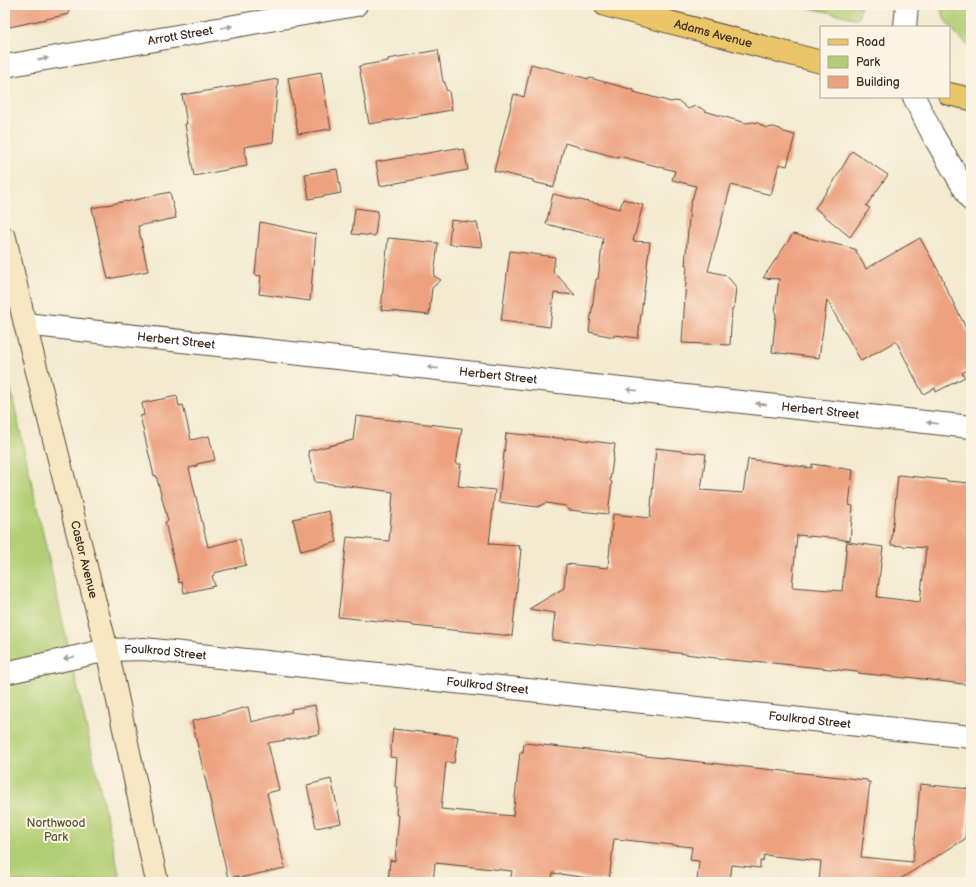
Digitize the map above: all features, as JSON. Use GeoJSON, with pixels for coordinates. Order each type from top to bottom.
{"type":"FeatureCollection","features":[{"type":"Feature","properties":{"kind":"main road","name":"Adams Avenue"},"geometry":{"type":"LineString","coordinates":[[605,5],[820,62]]}},
{"type":"Feature","properties":{"kind":"main road"},"geometry":{"type":"LineString","coordinates":[[950,94],[971,99]]}},
{"type":"Feature","properties":{"kind":"street","name":"Arrott Street"},"geometry":{"type":"LineString","coordinates":[[5,66],[356,5]]}},
{"type":"Feature","properties":{"kind":"street"},"geometry":{"type":"LineString","coordinates":[[905,26],[908,5]]}},
{"type":"Feature","properties":{"kind":"street"},"geometry":{"type":"LineString","coordinates":[[915,98],[933,134],[971,200]]}},
{"type":"Feature","properties":{"kind":"street","name":"Castor Avenue"},"geometry":{"type":"LineString","coordinates":[[5,238],[25,324],[107,650],[158,882]]}},
{"type":"Feature","properties":{"kind":"street","name":"Herbert Street"},"geometry":{"type":"LineString","coordinates":[[25,324],[971,427]]}},
{"type":"Feature","properties":{"kind":"street","name":"Foulkrod Street"},"geometry":{"type":"LineString","coordinates":[[5,673],[107,650],[144,649],[971,738]]}},
{"type":"Feature","properties":{"kind":"green space"},"geometry":{"type":"Polygon","coordinates":[[[798,5],[861,5],[858,19],[798,5]]]}},
{"type":"Feature","properties":{"kind":"green space"},"geometry":{"type":"Polygon","coordinates":[[[939,5],[971,5],[971,49],[959,37],[945,20],[939,5]]]}},
{"type":"Feature","properties":{"kind":"green space","name":"Northwood Park"},"geometry":{"type":"Polygon","coordinates":[[[5,364],[121,882],[5,882],[5,364]]]}},
{"type":"Feature","properties":{"kind":"building"},"geometry":{"type":"Polygon","coordinates":[[[5,5],[68,5],[69,14],[5,28],[5,5]]]}},
{"type":"Feature","properties":{"kind":"building"},"geometry":{"type":"Polygon","coordinates":[[[438,50],[443,82],[445,82],[446,90],[449,91],[452,110],[369,124],[359,66],[438,50]]]}},
{"type":"Feature","properties":{"kind":"building"},"geometry":{"type":"Polygon","coordinates":[[[531,64],[589,79],[590,78],[671,102],[680,102],[688,109],[695,106],[718,115],[746,123],[758,123],[766,128],[774,127],[795,135],[787,166],[779,164],[771,195],[731,185],[708,271],[726,275],[736,287],[734,307],[732,309],[730,345],[682,343],[687,265],[685,265],[690,207],[696,186],[672,180],[675,171],[619,156],[619,158],[565,143],[554,187],[533,182],[533,180],[494,171],[514,94],[524,97],[531,64]]]}},
{"type":"Feature","properties":{"kind":"building"},"geometry":{"type":"Polygon","coordinates":[[[321,72],[331,129],[298,134],[288,78],[321,72]]]}},
{"type":"Feature","properties":{"kind":"building"},"geometry":{"type":"Polygon","coordinates":[[[278,79],[273,142],[244,147],[247,166],[194,176],[185,124],[187,124],[182,95],[278,79]]]}},
{"type":"Feature","properties":{"kind":"building"},"geometry":{"type":"Polygon","coordinates":[[[457,148],[458,150],[464,149],[468,170],[380,186],[376,162],[457,148]]]}},
{"type":"Feature","properties":{"kind":"building"},"geometry":{"type":"Polygon","coordinates":[[[852,151],[888,175],[866,206],[870,208],[850,237],[815,208],[833,183],[852,151]]]}},
{"type":"Feature","properties":{"kind":"building"},"geometry":{"type":"Polygon","coordinates":[[[337,169],[341,193],[309,199],[305,174],[337,169]]]}},
{"type":"Feature","properties":{"kind":"building"},"geometry":{"type":"Polygon","coordinates":[[[170,192],[176,218],[138,226],[148,271],[108,279],[92,208],[170,192]]]}},
{"type":"Feature","properties":{"kind":"building"},"geometry":{"type":"Polygon","coordinates":[[[553,194],[620,209],[623,199],[643,205],[633,241],[650,242],[638,338],[615,335],[614,337],[589,332],[603,238],[546,224],[553,194]]]}},
{"type":"Feature","properties":{"kind":"building"},"geometry":{"type":"Polygon","coordinates":[[[355,208],[378,211],[375,236],[352,234],[355,208]]]}},
{"type":"Feature","properties":{"kind":"building"},"geometry":{"type":"Polygon","coordinates":[[[451,220],[477,223],[482,247],[449,244],[451,220]]]}},
{"type":"Feature","properties":{"kind":"building"},"geometry":{"type":"Polygon","coordinates":[[[260,222],[316,234],[310,301],[259,294],[261,276],[255,275],[260,222]]]}},
{"type":"Feature","properties":{"kind":"building"},"geometry":{"type":"Polygon","coordinates":[[[793,234],[855,249],[866,269],[920,238],[944,281],[943,282],[971,338],[971,368],[962,373],[965,377],[936,392],[935,388],[923,394],[896,341],[861,361],[827,300],[819,358],[772,352],[779,279],[763,278],[793,234]]]}},
{"type":"Feature","properties":{"kind":"building"},"geometry":{"type":"Polygon","coordinates":[[[388,238],[438,243],[434,276],[441,280],[432,288],[429,315],[381,310],[388,238]]]}},
{"type":"Feature","properties":{"kind":"building"},"geometry":{"type":"Polygon","coordinates":[[[510,251],[555,257],[553,271],[575,295],[554,293],[550,327],[501,321],[510,251]]]}},
{"type":"Feature","properties":{"kind":"building"},"geometry":{"type":"Polygon","coordinates":[[[177,396],[179,406],[183,405],[191,440],[209,436],[215,460],[197,464],[197,466],[189,468],[208,547],[240,539],[246,565],[214,573],[212,576],[215,586],[184,593],[182,582],[179,583],[165,522],[168,521],[156,475],[154,476],[140,416],[144,415],[142,403],[177,396]]]}},
{"type":"Feature","properties":{"kind":"building"},"geometry":{"type":"Polygon","coordinates":[[[356,416],[462,428],[456,464],[461,464],[458,486],[495,490],[489,544],[520,546],[519,549],[521,549],[512,636],[338,617],[347,537],[389,541],[393,492],[315,482],[308,451],[353,440],[356,416]]]}},
{"type":"Feature","properties":{"kind":"building"},"geometry":{"type":"Polygon","coordinates":[[[506,433],[615,444],[610,481],[612,482],[608,514],[569,510],[566,506],[546,503],[538,507],[499,502],[506,433]]]}},
{"type":"Feature","properties":{"kind":"building"},"geometry":{"type":"Polygon","coordinates":[[[656,448],[706,454],[701,490],[743,493],[748,459],[812,468],[812,464],[853,470],[849,505],[853,506],[850,541],[821,536],[797,535],[792,587],[842,591],[847,542],[883,547],[877,597],[920,602],[926,548],[891,545],[898,475],[971,483],[971,685],[552,640],[555,613],[529,609],[564,588],[566,564],[608,568],[613,514],[650,518],[656,448]]]}},
{"type":"Feature","properties":{"kind":"building"},"geometry":{"type":"Polygon","coordinates":[[[329,511],[337,542],[301,551],[293,519],[329,511]]]}},
{"type":"Feature","properties":{"kind":"building"},"geometry":{"type":"Polygon","coordinates":[[[315,705],[320,734],[268,743],[279,790],[267,793],[285,868],[239,878],[238,876],[228,878],[192,721],[248,707],[251,722],[292,712],[291,709],[315,705]]]}},
{"type":"Feature","properties":{"kind":"building"},"geometry":{"type":"Polygon","coordinates":[[[393,729],[458,736],[454,763],[446,762],[441,809],[513,816],[520,752],[523,752],[524,743],[867,780],[867,782],[870,782],[861,857],[913,862],[920,784],[970,789],[965,839],[895,882],[819,882],[821,861],[764,855],[763,861],[760,861],[760,868],[732,865],[730,882],[697,882],[699,861],[690,860],[692,847],[614,839],[609,881],[553,873],[551,882],[510,882],[512,871],[435,863],[433,882],[388,882],[390,860],[395,861],[399,815],[396,815],[398,787],[395,787],[397,758],[390,757],[393,729]]]}},
{"type":"Feature","properties":{"kind":"building"},"geometry":{"type":"Polygon","coordinates":[[[331,779],[341,823],[316,828],[307,785],[331,779]]]}}]}
